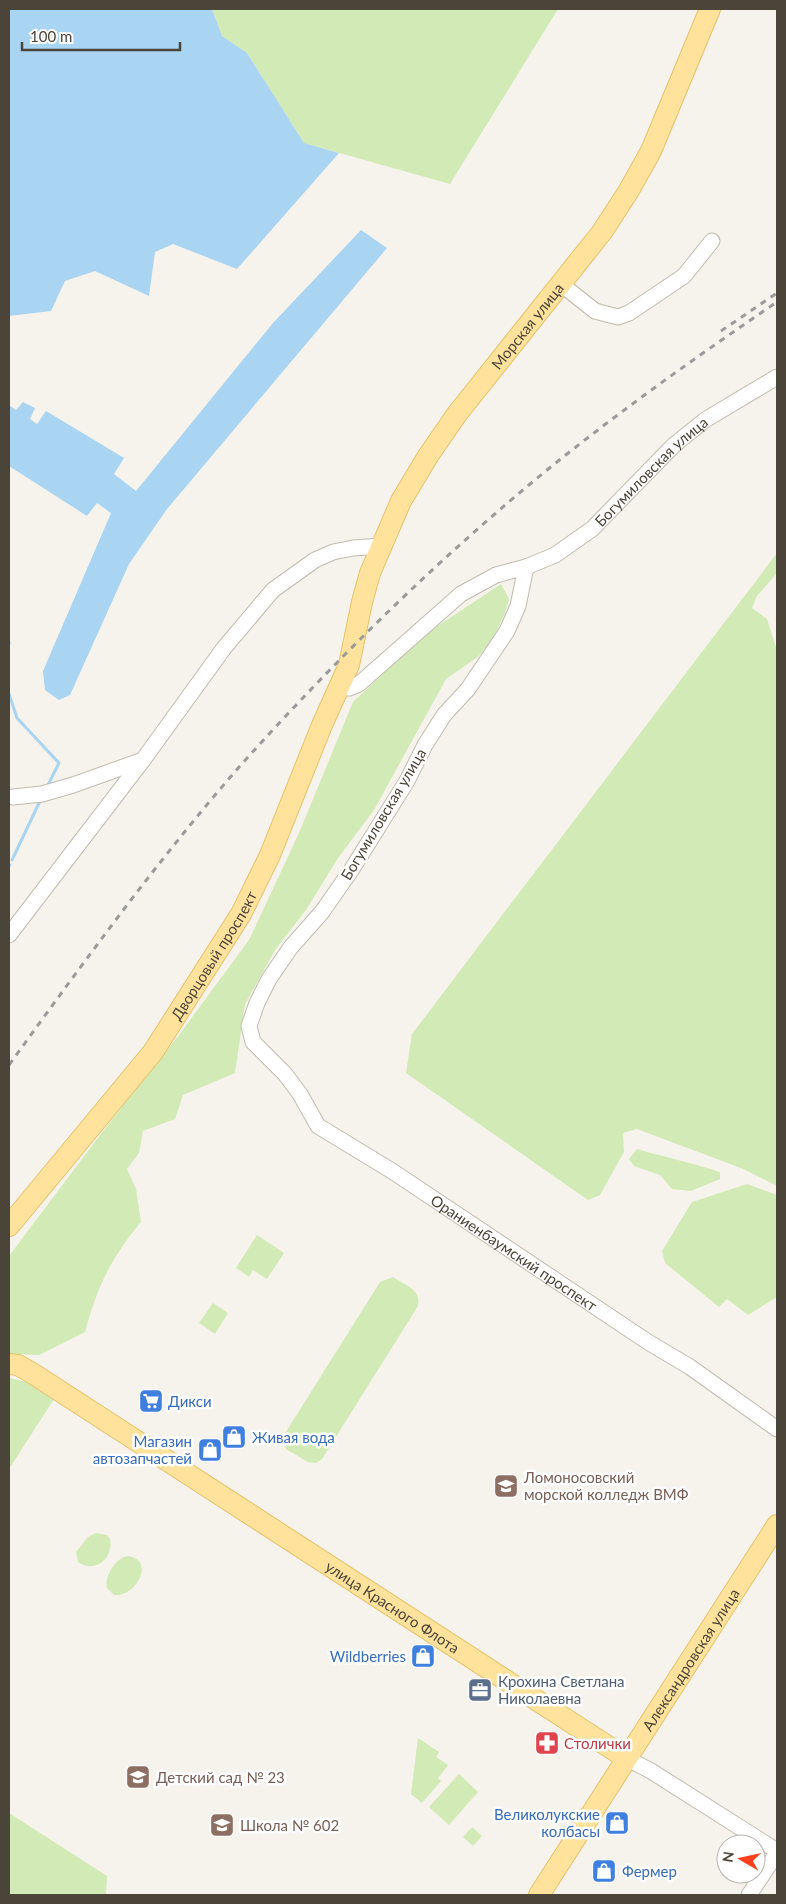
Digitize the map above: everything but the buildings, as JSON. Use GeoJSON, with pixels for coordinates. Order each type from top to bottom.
{"type":"FeatureCollection","features":[{"type":"Feature","properties":{"kind":"main road","name":"Морская улица"},"geometry":{"type":"LineString","coordinates":[[353,646],[370,573],[401,500],[428,456],[480,384],[602,232],[628,192],[651,150],[710,9]]}},
{"type":"Feature","properties":{"kind":"main road","name":"Дворцовый проспект"},"geometry":{"type":"LineString","coordinates":[[9,1226],[153,1052],[242,914],[270,855],[322,725],[340,687],[349,665],[353,646]]}},
{"type":"Feature","properties":{"kind":"main road","name":"улица Красного Флота"},"geometry":{"type":"LineString","coordinates":[[9,1364],[18,1365],[626,1758]]}},
{"type":"Feature","properties":{"kind":"main road","name":"Александровская улица"},"geometry":{"type":"LineString","coordinates":[[539,1895],[777,1525]]}},
{"type":"Feature","properties":{"kind":"street"},"geometry":{"type":"LineString","coordinates":[[561,284],[595,311],[618,317],[630,313],[684,276],[712,241]]}},
{"type":"Feature","properties":{"kind":"street","name":"Богумиловская улица"},"geometry":{"type":"LineString","coordinates":[[340,687],[349,688],[360,684],[461,594],[496,575],[526,567],[554,555],[592,529],[674,445],[705,420],[777,376]]}},
{"type":"Feature","properties":{"kind":"street"},"geometry":{"type":"LineString","coordinates":[[9,935],[143,760],[224,648],[273,590],[306,565],[324,556],[353,548],[380,546]]}},
{"type":"Feature","properties":{"kind":"street","name":"Богумиловская улица"},"geometry":{"type":"LineString","coordinates":[[268,1056],[253,1042],[249,1026],[257,1002],[269,979],[291,947],[322,912],[342,883],[407,781],[424,744],[444,715],[468,689],[507,631],[518,606],[526,567]]}},
{"type":"Feature","properties":{"kind":"street"},"geometry":{"type":"LineString","coordinates":[[13,797],[42,794],[143,760]]}},
{"type":"Feature","properties":{"kind":"street","name":"Ораниенбаумский проспект"},"geometry":{"type":"LineString","coordinates":[[268,1056],[300,1094],[318,1126],[392,1171],[648,1342],[690,1367],[777,1429]]}},
{"type":"Feature","properties":{"kind":"street","name":"улица Красного Флота"},"geometry":{"type":"LineString","coordinates":[[626,1758],[651,1770],[777,1852]]}},
{"type":"Feature","properties":{"kind":"street"},"geometry":{"type":"LineString","coordinates":[[749,1895],[777,1852]]}},
{"type":"Feature","properties":{"kind":"green space"},"geometry":{"type":"Polygon","coordinates":[[[212,9],[558,9],[450,184],[304,143],[247,53],[222,36],[212,9]]]}},
{"type":"Feature","properties":{"kind":"green space"},"geometry":{"type":"Polygon","coordinates":[[[777,553],[777,573],[757,596],[752,608],[767,619],[777,651],[777,1186],[741,1168],[637,1129],[623,1133],[624,1152],[600,1195],[588,1200],[406,1073],[412,1034],[777,553]]]}},
{"type":"Feature","properties":{"kind":"green space"},"geometry":{"type":"Polygon","coordinates":[[[501,584],[509,599],[493,639],[479,656],[446,679],[374,810],[338,858],[306,910],[275,950],[245,1004],[235,1073],[183,1095],[175,1119],[143,1131],[139,1153],[127,1169],[136,1189],[141,1222],[121,1248],[106,1274],[85,1332],[39,1355],[9,1354],[9,1256],[106,1127],[179,1035],[249,940],[299,833],[353,702],[427,633],[501,584]]]}},
{"type":"Feature","properties":{"kind":"green space"},"geometry":{"type":"Polygon","coordinates":[[[637,1149],[720,1172],[720,1179],[691,1191],[672,1189],[660,1175],[634,1166],[629,1159],[637,1149]]]}},
{"type":"Feature","properties":{"kind":"green space"},"geometry":{"type":"Polygon","coordinates":[[[747,1184],[777,1195],[777,1297],[748,1315],[727,1299],[719,1307],[665,1263],[662,1251],[692,1202],[747,1184]]]}},
{"type":"Feature","properties":{"kind":"green space"},"geometry":{"type":"Polygon","coordinates":[[[257,1235],[284,1253],[267,1279],[253,1270],[249,1277],[236,1268],[257,1235]]]}},
{"type":"Feature","properties":{"kind":"green space"},"geometry":{"type":"Polygon","coordinates":[[[393,1277],[412,1288],[417,1296],[418,1306],[322,1459],[316,1463],[308,1462],[286,1449],[284,1435],[380,1282],[393,1277]]]}},
{"type":"Feature","properties":{"kind":"green space"},"geometry":{"type":"Polygon","coordinates":[[[213,1303],[228,1313],[215,1334],[199,1323],[213,1303]]]}},
{"type":"Feature","properties":{"kind":"green space"},"geometry":{"type":"Polygon","coordinates":[[[9,1378],[27,1382],[54,1399],[9,1469],[9,1378]]]}},
{"type":"Feature","properties":{"kind":"green space"},"geometry":{"type":"Polygon","coordinates":[[[96,1533],[107,1535],[110,1539],[109,1552],[106,1558],[97,1565],[84,1565],[78,1562],[76,1552],[88,1537],[96,1533]]]}},
{"type":"Feature","properties":{"kind":"green space"},"geometry":{"type":"Polygon","coordinates":[[[127,1556],[136,1559],[140,1564],[142,1570],[140,1577],[130,1590],[114,1595],[107,1588],[107,1578],[115,1564],[127,1556]]]}},
{"type":"Feature","properties":{"kind":"green space"},"geometry":{"type":"Polygon","coordinates":[[[418,1738],[439,1752],[436,1757],[448,1765],[438,1778],[441,1781],[422,1803],[411,1794],[418,1738]]]}},
{"type":"Feature","properties":{"kind":"green space"},"geometry":{"type":"Polygon","coordinates":[[[459,1774],[478,1792],[449,1825],[429,1807],[459,1774]]]}},
{"type":"Feature","properties":{"kind":"green space"},"geometry":{"type":"Polygon","coordinates":[[[9,1813],[107,1876],[106,1895],[9,1895],[9,1813]]]}},
{"type":"Feature","properties":{"kind":"green space"},"geometry":{"type":"Polygon","coordinates":[[[472,1827],[482,1836],[473,1846],[463,1837],[472,1827]]]}},
{"type":"Feature","properties":{"kind":"water"},"geometry":{"type":"Polygon","coordinates":[[[9,9],[212,9],[222,36],[247,53],[304,143],[339,153],[237,269],[173,244],[155,252],[149,296],[95,271],[65,281],[51,311],[9,316],[9,9]]]}},
{"type":"Feature","properties":{"kind":"water"},"geometry":{"type":"Polygon","coordinates":[[[361,230],[387,248],[167,509],[129,564],[70,695],[59,700],[45,690],[43,671],[111,513],[97,503],[87,516],[9,466],[9,405],[16,410],[23,402],[35,408],[30,419],[37,424],[46,411],[124,458],[114,474],[136,491],[273,323],[361,230]]]}},
{"type":"Feature","properties":{"kind":"waterway"},"geometry":{"type":"LineString","coordinates":[[9,694],[17,718],[59,763],[47,787]]}},
{"type":"Feature","properties":{"kind":"waterway"},"geometry":{"type":"LineString","coordinates":[[12,860],[40,801]]}},
{"type":"Feature","properties":{"kind":"railway"},"geometry":{"type":"LineString","coordinates":[[721,331],[777,293]]}},
{"type":"Feature","properties":{"kind":"railway"},"geometry":{"type":"LineString","coordinates":[[9,1065],[179,838],[240,766],[350,649],[466,539],[547,470],[661,383],[777,302]]}},
{"type":"Feature","properties":{"kind":"place","name":"Дикси"},"geometry":{"type":"Point","coordinates":[151,1401]}},
{"type":"Feature","properties":{"kind":"place","name":"Живая вода"},"geometry":{"type":"Point","coordinates":[234,1437]}},
{"type":"Feature","properties":{"kind":"place","name":"Магазин автозапчастей"},"geometry":{"type":"Point","coordinates":[210,1450]}},
{"type":"Feature","properties":{"kind":"place","name":"Ломоносовский морской колледж ВМФ"},"geometry":{"type":"Point","coordinates":[506,1486]}},
{"type":"Feature","properties":{"kind":"place","name":"Wildberries"},"geometry":{"type":"Point","coordinates":[423,1656]}},
{"type":"Feature","properties":{"kind":"place","name":"Крохина Светлана Николаевна"},"geometry":{"type":"Point","coordinates":[480,1690]}},
{"type":"Feature","properties":{"kind":"place","name":"Столички"},"geometry":{"type":"Point","coordinates":[547,1743]}},
{"type":"Feature","properties":{"kind":"place","name":"Детский сад № 23"},"geometry":{"type":"Point","coordinates":[138,1777]}},
{"type":"Feature","properties":{"kind":"place","name":"Великолукские колбасы"},"geometry":{"type":"Point","coordinates":[617,1823]}},
{"type":"Feature","properties":{"kind":"place","name":"Школа № 602"},"geometry":{"type":"Point","coordinates":[222,1825]}},
{"type":"Feature","properties":{"kind":"place","name":"Фермер"},"geometry":{"type":"Point","coordinates":[604,1871]}}]}
